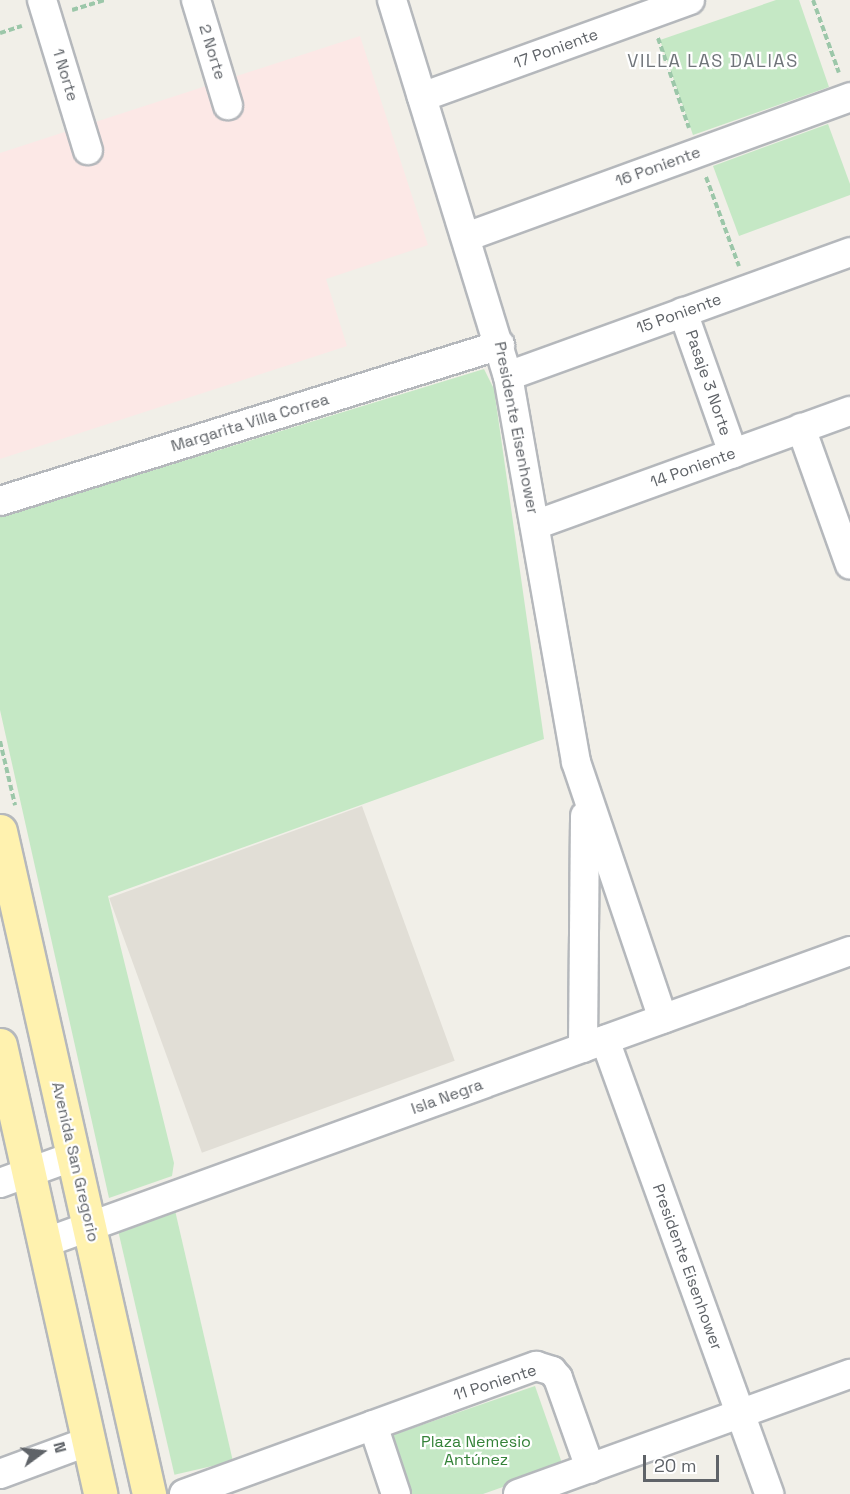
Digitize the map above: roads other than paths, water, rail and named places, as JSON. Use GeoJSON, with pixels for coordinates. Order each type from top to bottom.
{"type":"FeatureCollection","features":[{"type":"Feature","properties":{"kind":"main road","name":"Avenida San Gregorio"},"geometry":{"type":"LineString","coordinates":[[0,831],[149,1494]]}},
{"type":"Feature","properties":{"kind":"main road"},"geometry":{"type":"LineString","coordinates":[[0,1045],[14,1178],[44,1243],[100,1494]]}},
{"type":"Feature","properties":{"kind":"street","name":"1 Norte"},"geometry":{"type":"LineString","coordinates":[[42,0],[88,150]]}},
{"type":"Feature","properties":{"kind":"street","name":"2 Norte"},"geometry":{"type":"LineString","coordinates":[[196,0],[228,105]]}},
{"type":"Feature","properties":{"kind":"street","name":"Presidente Eisenhower"},"geometry":{"type":"LineString","coordinates":[[392,0],[508,376],[566,712],[585,796],[663,1019]]}},
{"type":"Feature","properties":{"kind":"street","name":"17 Poniente"},"geometry":{"type":"LineString","coordinates":[[422,97],[690,0]]}},
{"type":"Feature","properties":{"kind":"street","name":"16 Poniente"},"geometry":{"type":"LineString","coordinates":[[466,237],[849,98]]}},
{"type":"Feature","properties":{"kind":"street","name":"15 Poniente"},"geometry":{"type":"LineString","coordinates":[[508,376],[850,252]]}},
{"type":"Feature","properties":{"kind":"street","name":"Pasaje 3 Norte"},"geometry":{"type":"LineString","coordinates":[[683,312],[733,453]]}},
{"type":"Feature","properties":{"kind":"street","name":"Margarita Villa Correa"},"geometry":{"type":"LineString","coordinates":[[0,501],[500,345]]}},
{"type":"Feature","properties":{"kind":"street","name":"14 Poniente"},"geometry":{"type":"LineString","coordinates":[[535,525],[850,411]]}},
{"type":"Feature","properties":{"kind":"street"},"geometry":{"type":"LineString","coordinates":[[801,428],[850,565]]}},
{"type":"Feature","properties":{"kind":"street","name":"Presidente Eisenhower"},"geometry":{"type":"LineString","coordinates":[[585,796],[594,1044],[740,1413],[769,1494]]}},
{"type":"Feature","properties":{"kind":"street","name":"Isla Negra"},"geometry":{"type":"LineString","coordinates":[[44,1243],[850,951]]}},
{"type":"Feature","properties":{"kind":"street"},"geometry":{"type":"LineString","coordinates":[[14,1178],[74,1156]]}},
{"type":"Feature","properties":{"kind":"street","name":"11 Poniente"},"geometry":{"type":"LineString","coordinates":[[184,1494],[528,1368],[544,1367],[558,1378],[590,1468]]}},
{"type":"Feature","properties":{"kind":"street"},"geometry":{"type":"LineString","coordinates":[[518,1494],[850,1374]]}},
{"type":"Feature","properties":{"kind":"street"},"geometry":{"type":"LineString","coordinates":[[373,1425],[396,1494]]}},
{"type":"Feature","properties":{"kind":"street"},"geometry":{"type":"LineString","coordinates":[[0,1474],[89,1442]]}},
{"type":"Feature","properties":{"kind":"district","name":"VILLA LAS DALIAS"},"geometry":{"type":"Point","coordinates":[713,61]}},
{"type":"Feature","properties":{"kind":"park label","name":"Plaza Nemesio Antúnez"},"geometry":{"type":"Point","coordinates":[476,1451]}}]}
